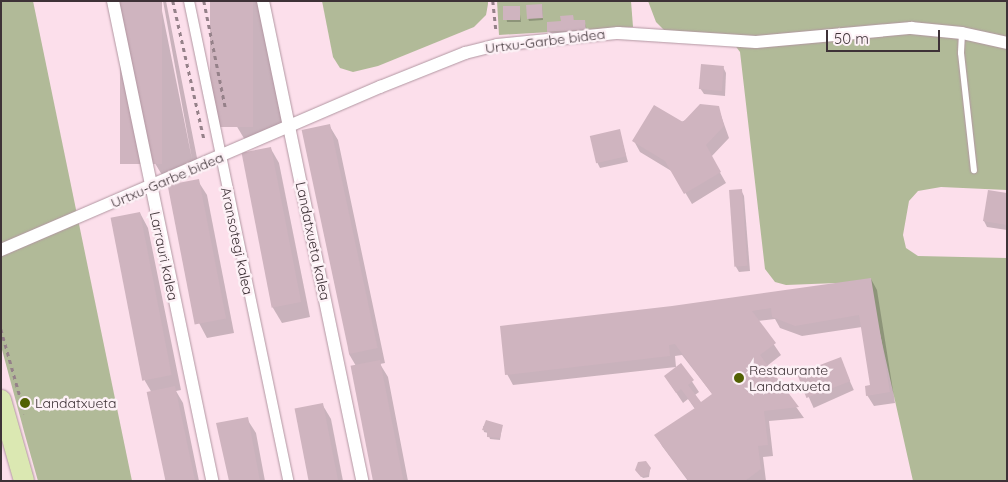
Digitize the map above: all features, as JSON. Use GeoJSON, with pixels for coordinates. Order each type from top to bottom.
{"type":"FeatureCollection","features":[{"type":"Feature","properties":{"kind":"main road"},"geometry":{"type":"LineString","coordinates":[[1,400],[24,481]]}},
{"type":"Feature","properties":{"kind":"street","name":"Larrauri kalea"},"geometry":{"type":"LineString","coordinates":[[113,1],[212,481]]}},
{"type":"Feature","properties":{"kind":"street","name":"Aransotegi kalea"},"geometry":{"type":"LineString","coordinates":[[189,1],[288,481]]}},
{"type":"Feature","properties":{"kind":"street","name":"Landatxueta kalea"},"geometry":{"type":"LineString","coordinates":[[263,1],[362,481]]}},
{"type":"Feature","properties":{"kind":"street","name":"Urtxu-Garbe bidea"},"geometry":{"type":"LineString","coordinates":[[1,250],[220,158],[389,84],[465,53],[497,45],[618,33],[756,42],[911,28],[962,33],[1007,43]]}},
{"type":"Feature","properties":{"kind":"lane"},"geometry":{"type":"LineString","coordinates":[[962,33],[961,52],[974,170]]}},
{"type":"Feature","properties":{"kind":"path"},"geometry":{"type":"LineString","coordinates":[[493,1],[497,45]]}},
{"type":"Feature","properties":{"kind":"green space"},"geometry":{"type":"Polygon","coordinates":[[[1,1],[33,1],[132,481],[38,481],[25,435],[1,346],[1,1]]]}},
{"type":"Feature","properties":{"kind":"green space"},"geometry":{"type":"Polygon","coordinates":[[[322,1],[488,1],[488,4],[486,15],[474,27],[378,66],[353,72],[340,68],[333,57],[322,1]]]}},
{"type":"Feature","properties":{"kind":"green space"},"geometry":{"type":"Polygon","coordinates":[[[497,1],[631,1],[633,27],[499,35],[497,1]]]}},
{"type":"Feature","properties":{"kind":"green space"},"geometry":{"type":"Polygon","coordinates":[[[648,1],[1007,1],[1007,190],[941,187],[918,191],[909,201],[903,235],[906,248],[918,256],[1007,258],[1007,481],[913,481],[872,298],[837,283],[786,285],[775,282],[765,269],[740,52],[734,44],[664,30],[656,22],[648,1]]]}},
{"type":"Feature","properties":{"kind":"building"},"geometry":{"type":"Polygon","coordinates":[[[120,1],[162,1],[162,164],[120,164],[120,1]]]}},
{"type":"Feature","properties":{"kind":"building"},"geometry":{"type":"Polygon","coordinates":[[[210,1],[253,1],[253,127],[210,127],[210,1]]]}},
{"type":"Feature","properties":{"kind":"building"},"geometry":{"type":"Polygon","coordinates":[[[542,4],[543,18],[527,19],[526,5],[542,4]]]}},
{"type":"Feature","properties":{"kind":"building"},"geometry":{"type":"Polygon","coordinates":[[[503,6],[520,6],[520,20],[503,20],[503,6]]]}},
{"type":"Feature","properties":{"kind":"building"},"geometry":{"type":"Polygon","coordinates":[[[573,15],[574,20],[585,20],[586,30],[547,32],[547,22],[561,21],[560,16],[573,15]]]}},
{"type":"Feature","properties":{"kind":"building"},"geometry":{"type":"Polygon","coordinates":[[[701,64],[724,66],[722,91],[699,89],[701,64]]]}},
{"type":"Feature","properties":{"kind":"building"},"geometry":{"type":"Polygon","coordinates":[[[700,104],[719,106],[724,126],[706,145],[721,172],[684,194],[665,161],[632,141],[654,105],[683,122],[700,104]]]}},
{"type":"Feature","properties":{"kind":"building"},"geometry":{"type":"Polygon","coordinates":[[[330,124],[378,348],[349,354],[302,130],[330,124]]]}},
{"type":"Feature","properties":{"kind":"building"},"geometry":{"type":"Polygon","coordinates":[[[620,129],[626,156],[596,163],[590,136],[620,129]]]}},
{"type":"Feature","properties":{"kind":"building"},"geometry":{"type":"Polygon","coordinates":[[[271,147],[301,302],[272,308],[242,153],[271,147]]]}},
{"type":"Feature","properties":{"kind":"building"},"geometry":{"type":"Polygon","coordinates":[[[199,179],[226,318],[195,324],[168,185],[199,179]]]}},
{"type":"Feature","properties":{"kind":"building"},"geometry":{"type":"Polygon","coordinates":[[[742,189],[747,266],[734,267],[729,190],[742,189]]]}},
{"type":"Feature","properties":{"kind":"building"},"geometry":{"type":"Polygon","coordinates":[[[988,190],[1007,193],[1007,225],[983,221],[988,190]]]}},
{"type":"Feature","properties":{"kind":"building"},"geometry":{"type":"Polygon","coordinates":[[[140,212],[172,375],[142,381],[111,218],[140,212]]]}},
{"type":"Feature","properties":{"kind":"building","name":"Restaurante Landatxueta"},"geometry":{"type":"Polygon","coordinates":[[[871,278],[890,392],[866,396],[865,386],[870,385],[859,315],[795,326],[772,317],[771,308],[752,311],[776,343],[760,355],[799,407],[764,411],[768,445],[758,446],[761,469],[745,481],[689,481],[654,435],[695,408],[681,389],[676,393],[664,376],[681,363],[694,380],[688,385],[701,402],[712,394],[675,344],[669,345],[670,356],[505,375],[500,326],[672,306],[871,278]]]}},
{"type":"Feature","properties":{"kind":"building"},"geometry":{"type":"Polygon","coordinates":[[[841,357],[850,381],[806,398],[797,374],[841,357]]]}},
{"type":"Feature","properties":{"kind":"building"},"geometry":{"type":"Polygon","coordinates":[[[380,360],[403,481],[373,481],[351,366],[380,360]]]}},
{"type":"Feature","properties":{"kind":"building"},"geometry":{"type":"Polygon","coordinates":[[[175,386],[195,481],[166,481],[147,392],[175,386]]]}},
{"type":"Feature","properties":{"kind":"building"},"geometry":{"type":"Polygon","coordinates":[[[323,403],[338,481],[309,481],[295,409],[323,403]]]}},
{"type":"Feature","properties":{"kind":"building"},"geometry":{"type":"Polygon","coordinates":[[[248,417],[260,481],[229,481],[216,423],[248,417]]]}},
{"type":"Feature","properties":{"kind":"building"},"geometry":{"type":"Polygon","coordinates":[[[486,420],[503,425],[500,438],[487,437],[487,431],[482,430],[486,420]]]}},
{"type":"Feature","properties":{"kind":"building"},"geometry":{"type":"Polygon","coordinates":[[[646,461],[651,468],[648,475],[641,477],[635,470],[638,462],[646,461]]]}},
{"type":"Feature","properties":{"kind":"place","name":"Restaurante Landatxueta"},"geometry":{"type":"Point","coordinates":[739,378]}},
{"type":"Feature","properties":{"kind":"place","name":"Landatxueta"},"geometry":{"type":"Point","coordinates":[25,403]}}]}
